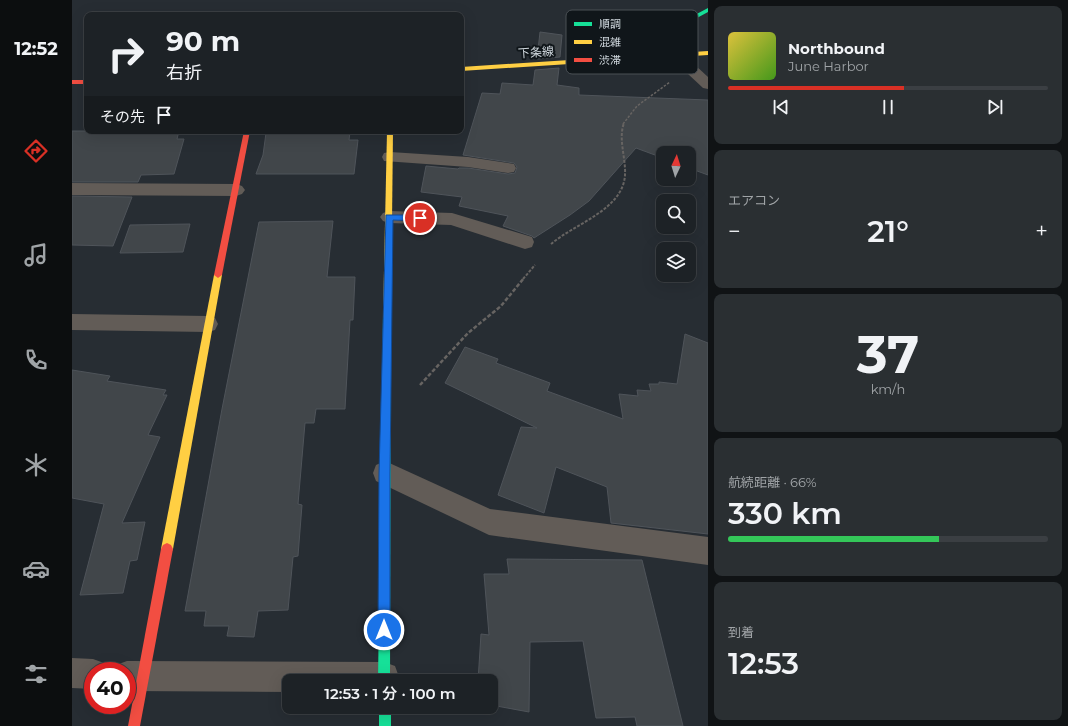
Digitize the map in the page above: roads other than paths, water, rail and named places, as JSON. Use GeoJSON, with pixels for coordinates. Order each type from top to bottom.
{"type":"FeatureCollection","features":[{"type":"Feature","properties":{"kind":"street"},"geometry":{"type":"LineString","coordinates":[[698,15],[708,10]]}},
{"type":"Feature","properties":{"kind":"street","name":"下条線"},"geometry":{"type":"LineString","coordinates":[[698,54],[708,53]]}},
{"type":"Feature","properties":{"kind":"street","name":"下条線"},"geometry":{"type":"LineString","coordinates":[[464,69],[566,62]]}},
{"type":"Feature","properties":{"kind":"street"},"geometry":{"type":"LineString","coordinates":[[696,74],[708,85]]}},
{"type":"Feature","properties":{"kind":"street"},"geometry":{"type":"LineString","coordinates":[[72,82],[84,82]]}},
{"type":"Feature","properties":{"kind":"street"},"geometry":{"type":"LineString","coordinates":[[136,671],[246,134]]}},
{"type":"Feature","properties":{"kind":"street"},"geometry":{"type":"LineString","coordinates":[[384,674],[384,473],[390,134]]}},
{"type":"Feature","properties":{"kind":"street"},"geometry":{"type":"LineString","coordinates":[[390,157],[468,162],[508,168]]}},
{"type":"Feature","properties":{"kind":"street"},"geometry":{"type":"LineString","coordinates":[[72,189],[236,190]]}},
{"type":"Feature","properties":{"kind":"street"},"geometry":{"type":"LineString","coordinates":[[389,217],[452,219],[525,242]]}},
{"type":"Feature","properties":{"kind":"street"},"geometry":{"type":"LineString","coordinates":[[72,322],[208,324]]}},
{"type":"Feature","properties":{"kind":"street"},"geometry":{"type":"LineString","coordinates":[[384,473],[489,522],[708,551]]}},
{"type":"Feature","properties":{"kind":"street"},"geometry":{"type":"LineString","coordinates":[[72,673],[84,674]]}},
{"type":"Feature","properties":{"kind":"street"},"geometry":{"type":"LineString","coordinates":[[136,676],[282,678]]}},
{"type":"Feature","properties":{"kind":"street"},"geometry":{"type":"LineString","coordinates":[[134,714],[134,726]]}},
{"type":"Feature","properties":{"kind":"street"},"geometry":{"type":"LineString","coordinates":[[385,714],[385,726]]}}]}
